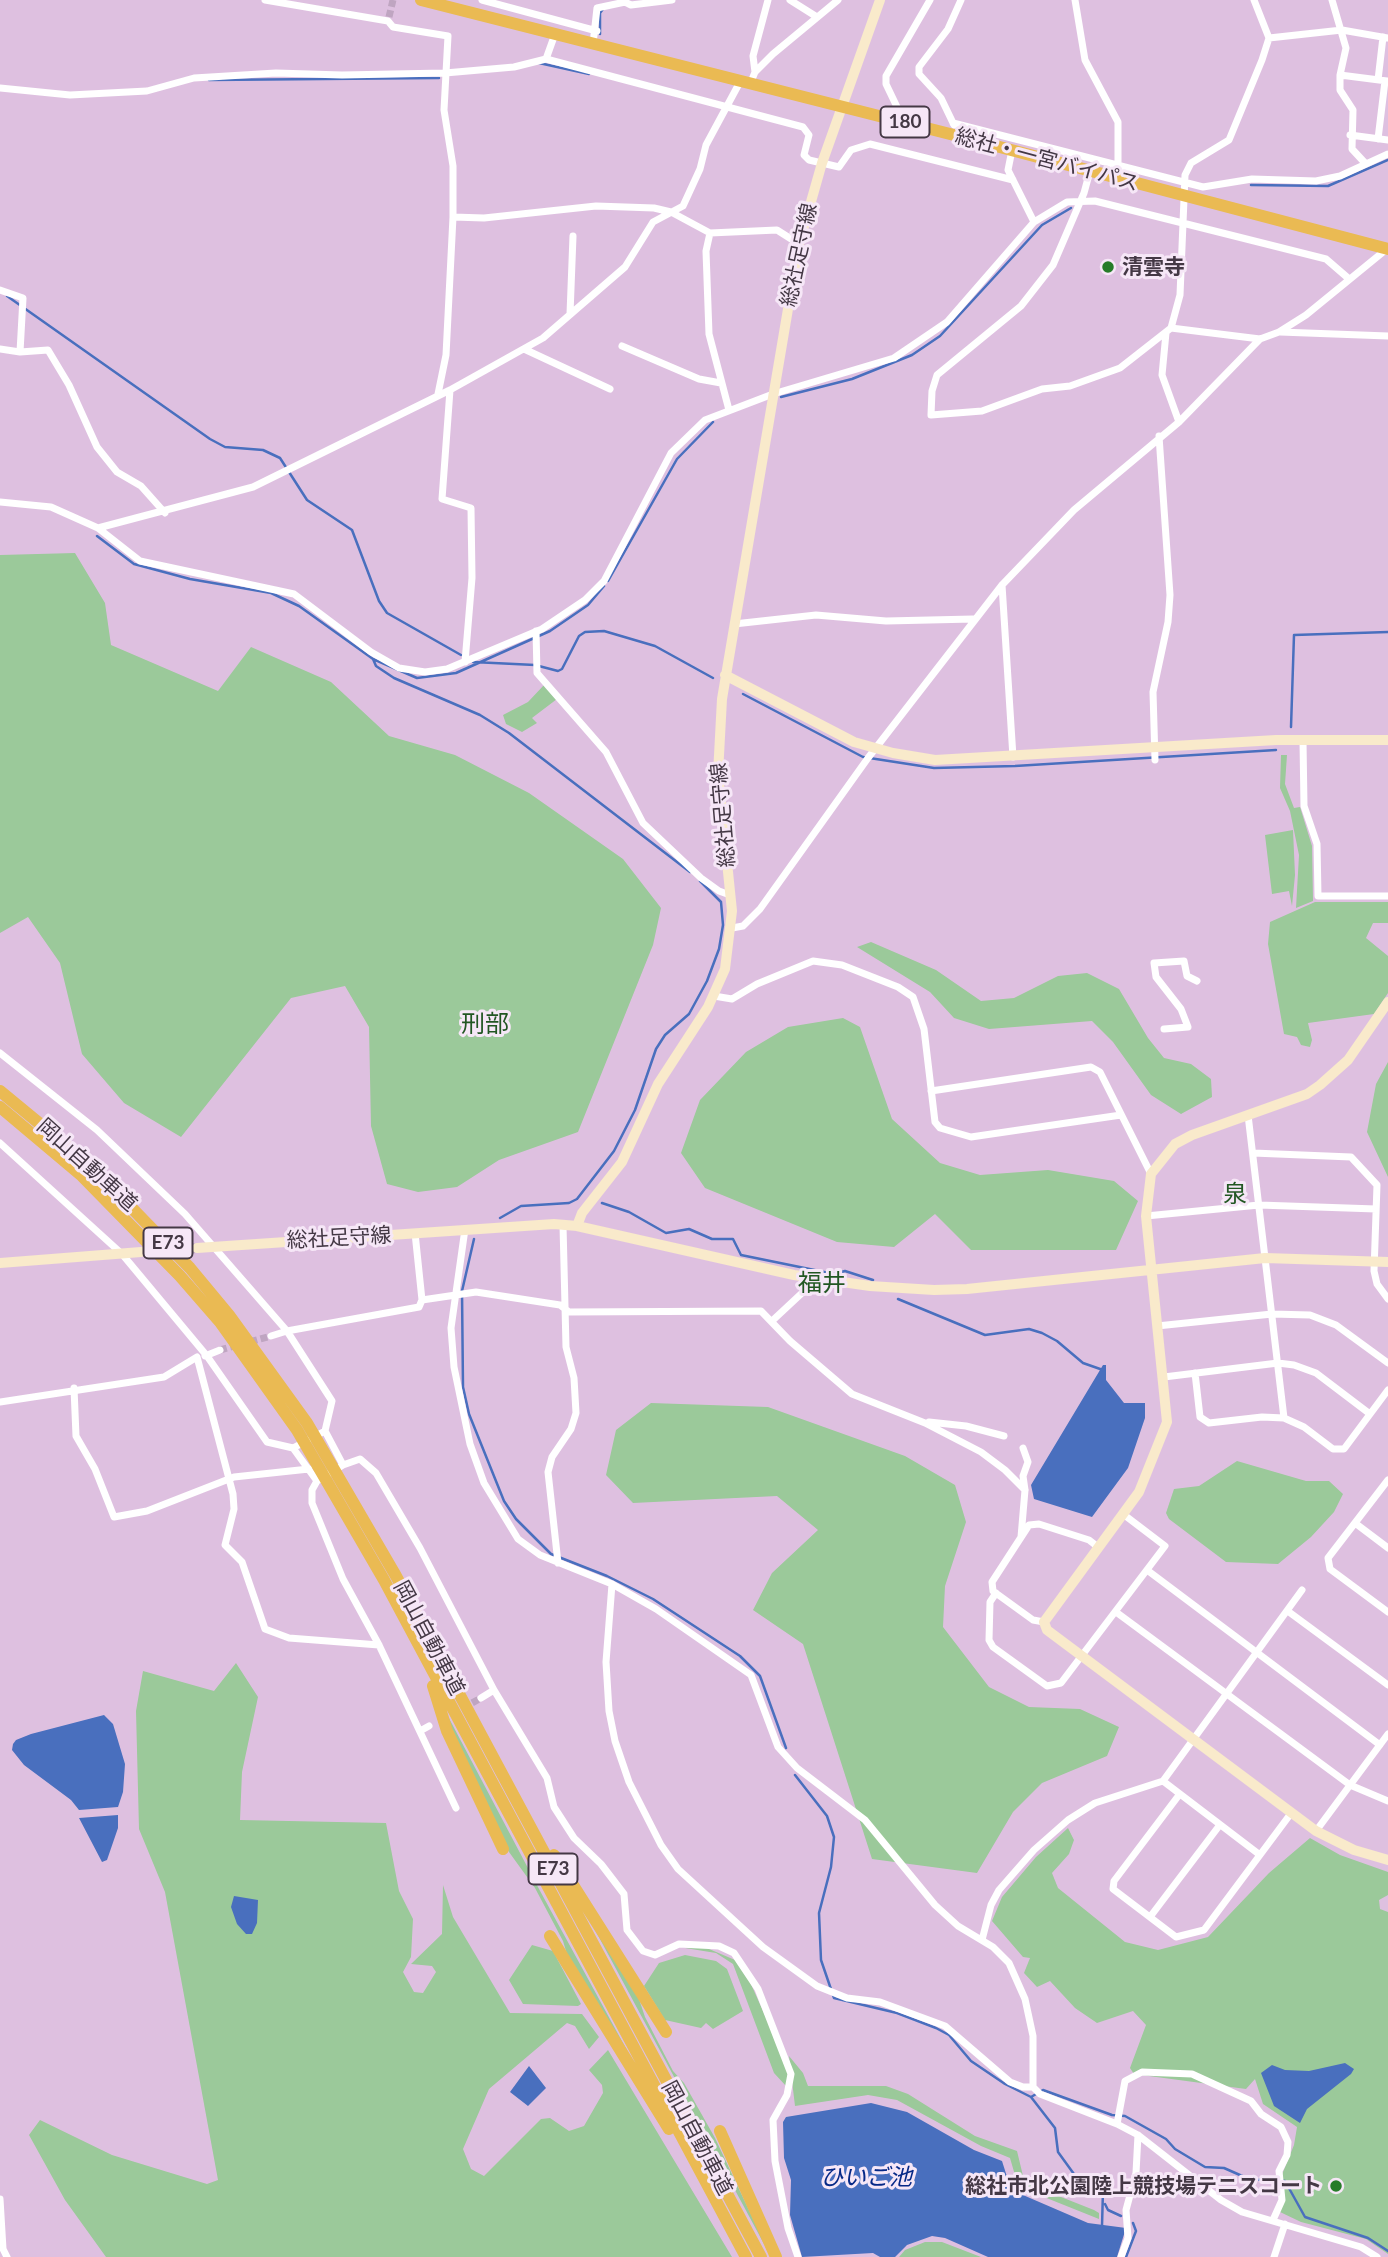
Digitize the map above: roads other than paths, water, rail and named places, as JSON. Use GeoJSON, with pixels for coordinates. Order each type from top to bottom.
{"type":"FeatureCollection","features":[{"type":"Feature","properties":{"kind":"highway","name":"総社・一宮バイパス"},"geometry":{"type":"LineString","coordinates":[[421,0],[555,34],[595,37],[749,78],[841,106],[954,129],[1012,150],[1388,249]]}},
{"type":"Feature","properties":{"kind":"highway","name":"岡山自動車道"},"geometry":{"type":"LineString","coordinates":[[0,1091],[42,1123],[138,1211],[229,1315],[302,1427],[331,1488],[746,2257]]}},
{"type":"Feature","properties":{"kind":"highway","name":"岡山自動車道"},"geometry":{"type":"LineString","coordinates":[[0,1107],[82,1176],[180,1276],[220,1322],[343,1482],[761,2257]]}},
{"type":"Feature","properties":{"kind":"highway"},"geometry":{"type":"LineString","coordinates":[[424,1656],[447,1731],[503,1849]]}},
{"type":"Feature","properties":{"kind":"highway"},"geometry":{"type":"LineString","coordinates":[[485,1742],[666,2032]]}},
{"type":"Feature","properties":{"kind":"highway"},"geometry":{"type":"LineString","coordinates":[[550,1936],[728,2224]]}},
{"type":"Feature","properties":{"kind":"highway"},"geometry":{"type":"LineString","coordinates":[[720,2131],[776,2257]]}},
{"type":"Feature","properties":{"kind":"street"},"geometry":{"type":"LineString","coordinates":[[265,0],[388,19],[393,27],[448,36],[444,110],[453,166],[453,217],[446,355],[438,394]]}},
{"type":"Feature","properties":{"kind":"street"},"geometry":{"type":"LineString","coordinates":[[482,0],[595,37],[597,4],[672,0]]}},
{"type":"Feature","properties":{"kind":"street"},"geometry":{"type":"LineString","coordinates":[[749,78],[768,0]]}},
{"type":"Feature","properties":{"kind":"street"},"geometry":{"type":"LineString","coordinates":[[790,0],[817,17]]}},
{"type":"Feature","properties":{"kind":"street"},"geometry":{"type":"LineString","coordinates":[[99,528],[164,513],[253,487],[450,390],[543,338],[625,267],[653,222],[683,206],[706,145],[749,78],[838,0]]}},
{"type":"Feature","properties":{"kind":"street","name":"総社足守線"},"geometry":{"type":"LineString","coordinates":[[197,1248],[465,1229],[577,1226],[582,1213],[622,1162],[658,1084],[714,996],[724,968],[732,928],[718,760],[725,675],[800,244],[822,163],[880,0]]}},
{"type":"Feature","properties":{"kind":"street"},"geometry":{"type":"LineString","coordinates":[[897,107],[886,84],[886,76],[930,0]]}},
{"type":"Feature","properties":{"kind":"street"},"geometry":{"type":"LineString","coordinates":[[961,0],[948,29],[919,67],[919,74],[941,98],[954,129],[1185,179],[1203,187],[1252,179],[1316,181],[1340,176],[1388,154]]}},
{"type":"Feature","properties":{"kind":"street"},"geometry":{"type":"LineString","coordinates":[[1075,0],[1085,60],[1118,122],[1118,164],[1114,177]]}},
{"type":"Feature","properties":{"kind":"street"},"geometry":{"type":"LineString","coordinates":[[1179,422],[1162,375],[1169,331],[1180,295],[1185,179],[1191,163],[1229,140],[1269,38],[1254,0]]}},
{"type":"Feature","properties":{"kind":"street"},"geometry":{"type":"LineString","coordinates":[[1332,0],[1346,48],[1340,75],[1340,90],[1353,110],[1350,135],[1352,149],[1366,163]]}},
{"type":"Feature","properties":{"kind":"street"},"geometry":{"type":"LineString","coordinates":[[1269,38],[1342,30],[1386,38],[1384,117],[1378,139]]}},
{"type":"Feature","properties":{"kind":"street"},"geometry":{"type":"LineString","coordinates":[[546,59],[555,34]]}},
{"type":"Feature","properties":{"kind":"street"},"geometry":{"type":"LineString","coordinates":[[0,88],[70,95],[147,90],[194,78],[276,73],[445,73],[514,66],[546,59],[803,127],[809,135],[804,157],[822,163],[839,167],[851,150],[870,144],[1013,180]]}},
{"type":"Feature","properties":{"kind":"street"},"geometry":{"type":"LineString","coordinates":[[1340,75],[1384,80]]}},
{"type":"Feature","properties":{"kind":"street"},"geometry":{"type":"LineString","coordinates":[[1350,135],[1388,140]]}},
{"type":"Feature","properties":{"kind":"street"},"geometry":{"type":"LineString","coordinates":[[1012,150],[1007,170],[1034,222]]}},
{"type":"Feature","properties":{"kind":"street"},"geometry":{"type":"LineString","coordinates":[[1090,171],[1053,265],[1021,306],[937,375],[932,391],[932,415],[982,411],[1042,389],[1070,386],[1120,368],[1169,331],[1260,339],[1279,332],[1306,315],[1348,278],[1388,249]]}},
{"type":"Feature","properties":{"kind":"street"},"geometry":{"type":"LineString","coordinates":[[0,502],[51,507],[99,528],[140,561],[294,594],[371,652],[398,668],[425,672],[465,662],[537,635],[585,600],[604,580],[671,453],[705,420],[773,394],[894,358],[918,344],[947,323],[1034,222],[1067,202],[1095,201],[1326,259],[1348,278]]}},
{"type":"Feature","properties":{"kind":"street"},"geometry":{"type":"LineString","coordinates":[[453,217],[484,218],[596,206],[654,208],[671,212],[710,233],[777,230],[800,244]]}},
{"type":"Feature","properties":{"kind":"street"},"geometry":{"type":"LineString","coordinates":[[710,233],[706,251],[709,334],[729,410]]}},
{"type":"Feature","properties":{"kind":"street"},"geometry":{"type":"LineString","coordinates":[[570,314],[573,236]]}},
{"type":"Feature","properties":{"kind":"street"},"geometry":{"type":"LineString","coordinates":[[0,290],[23,298],[20,352]]}},
{"type":"Feature","properties":{"kind":"street"},"geometry":{"type":"LineString","coordinates":[[1279,332],[1388,336]]}},
{"type":"Feature","properties":{"kind":"street"},"geometry":{"type":"LineString","coordinates":[[732,928],[743,926],[760,909],[874,749],[1002,585],[1074,510],[1159,436],[1179,422],[1260,339]]}},
{"type":"Feature","properties":{"kind":"street"},"geometry":{"type":"LineString","coordinates":[[622,346],[699,379],[721,383]]}},
{"type":"Feature","properties":{"kind":"street"},"geometry":{"type":"LineString","coordinates":[[0,348],[20,352],[48,350],[97,447],[117,472],[141,486],[164,513]]}},
{"type":"Feature","properties":{"kind":"street"},"geometry":{"type":"LineString","coordinates":[[524,349],[610,389]]}},
{"type":"Feature","properties":{"kind":"street"},"geometry":{"type":"LineString","coordinates":[[450,390],[442,499],[471,508],[472,578],[465,662]]}},
{"type":"Feature","properties":{"kind":"street"},"geometry":{"type":"LineString","coordinates":[[1156,754],[1153,692],[1168,622],[1170,595],[1159,436]]}},
{"type":"Feature","properties":{"kind":"street"},"geometry":{"type":"LineString","coordinates":[[1002,585],[1013,757]]}},
{"type":"Feature","properties":{"kind":"street"},"geometry":{"type":"LineString","coordinates":[[734,624],[816,615],[886,621],[974,620]]}},
{"type":"Feature","properties":{"kind":"street"},"geometry":{"type":"LineString","coordinates":[[537,635],[535,666],[606,752],[650,833],[710,885],[730,895]]}},
{"type":"Feature","properties":{"kind":"street"},"geometry":{"type":"LineString","coordinates":[[725,675],[834,733],[874,749],[935,760],[1156,754],[1303,740],[1388,740]]}},
{"type":"Feature","properties":{"kind":"street"},"geometry":{"type":"LineString","coordinates":[[1303,740],[1304,806],[1317,844],[1318,896],[1388,896]]}},
{"type":"Feature","properties":{"kind":"street"},"geometry":{"type":"LineString","coordinates":[[714,996],[732,999],[757,984],[813,961],[842,965],[898,987],[913,997],[918,1006],[935,1122],[940,1128],[971,1137],[1121,1115]]}},
{"type":"Feature","properties":{"kind":"street"},"geometry":{"type":"LineString","coordinates":[[1164,1029],[1188,1027],[1181,1009],[1156,977],[1154,962],[1184,961],[1187,976],[1197,981]]}},
{"type":"Feature","properties":{"kind":"street"},"geometry":{"type":"LineString","coordinates":[[1044,1622],[1124,1514],[1146,1479],[1164,1433],[1168,1409],[1146,1216],[1151,1174],[1175,1144],[1192,1135],[1307,1094],[1335,1074],[1388,1002]]}},
{"type":"Feature","properties":{"kind":"street"},"geometry":{"type":"LineString","coordinates":[[0,1053],[97,1130],[185,1214],[287,1331],[332,1401],[325,1431],[343,1465]]}},
{"type":"Feature","properties":{"kind":"street"},"geometry":{"type":"LineString","coordinates":[[931,1091],[1091,1068],[1100,1072],[1151,1174]]}},
{"type":"Feature","properties":{"kind":"street"},"geometry":{"type":"LineString","coordinates":[[1248,1115],[1284,1418]]}},
{"type":"Feature","properties":{"kind":"street"},"geometry":{"type":"LineString","coordinates":[[0,1143],[122,1254],[207,1356],[267,1442],[293,1448],[317,1481]]}},
{"type":"Feature","properties":{"kind":"street"},"geometry":{"type":"LineString","coordinates":[[1253,1153],[1351,1157],[1377,1185],[1374,1262],[1377,1284],[1388,1299]]}},
{"type":"Feature","properties":{"kind":"street"},"geometry":{"type":"LineString","coordinates":[[1146,1216],[1259,1205],[1376,1209]]}},
{"type":"Feature","properties":{"kind":"street"},"geometry":{"type":"LineString","coordinates":[[557,1558],[548,1472],[552,1457],[571,1429],[576,1413],[574,1378],[566,1347],[563,1225]]}},
{"type":"Feature","properties":{"kind":"street"},"geometry":{"type":"LineString","coordinates":[[577,1226],[817,1279],[902,1289],[967,1289],[1265,1258],[1388,1262]]}},
{"type":"Feature","properties":{"kind":"street"},"geometry":{"type":"LineString","coordinates":[[465,1229],[460,1296],[451,1328],[454,1367],[470,1444],[484,1483],[518,1539],[612,1584],[679,1623],[751,1675],[778,1747],[797,1768],[865,1820],[935,1905],[958,1926],[982,1940],[1009,1963],[1025,1999],[1033,2036],[1036,2091]]}},
{"type":"Feature","properties":{"kind":"street"},"geometry":{"type":"LineString","coordinates":[[271,1336],[287,1331],[411,1311],[419,1307],[422,1300],[415,1233]]}},
{"type":"Feature","properties":{"kind":"street"},"geometry":{"type":"LineString","coordinates":[[0,1263],[141,1252]]}},
{"type":"Feature","properties":{"kind":"street"},"geometry":{"type":"LineString","coordinates":[[772,1321],[817,1279]]}},
{"type":"Feature","properties":{"kind":"street"},"geometry":{"type":"LineString","coordinates":[[422,1300],[476,1292],[560,1305],[569,1312],[761,1311],[799,1349],[852,1394],[925,1423],[992,1459],[1025,1490]]}},
{"type":"Feature","properties":{"kind":"street"},"geometry":{"type":"LineString","coordinates":[[1157,1326],[1272,1314],[1310,1314],[1324,1319],[1388,1363]]}},
{"type":"Feature","properties":{"kind":"street"},"geometry":{"type":"LineString","coordinates":[[0,1402],[74,1388],[164,1377],[197,1357],[220,1350]]}},
{"type":"Feature","properties":{"kind":"street"},"geometry":{"type":"LineString","coordinates":[[197,1357],[229,1478],[233,1509],[225,1545],[242,1562],[265,1629],[275,1635],[289,1638],[379,1645]]}},
{"type":"Feature","properties":{"kind":"street"},"geometry":{"type":"LineString","coordinates":[[1164,1377],[1278,1363],[1316,1373],[1370,1414]]}},
{"type":"Feature","properties":{"kind":"street"},"geometry":{"type":"LineString","coordinates":[[1195,1373],[1200,1418],[1209,1423],[1262,1417],[1284,1418],[1304,1427],[1333,1450],[1344,1450],[1388,1390]]}},
{"type":"Feature","properties":{"kind":"street"},"geometry":{"type":"LineString","coordinates":[[74,1388],[76,1436],[95,1469],[114,1517],[147,1510],[229,1478],[309,1469]]}},
{"type":"Feature","properties":{"kind":"street"},"geometry":{"type":"LineString","coordinates":[[925,1423],[966,1426],[1004,1436]]}},
{"type":"Feature","properties":{"kind":"street"},"geometry":{"type":"LineString","coordinates":[[293,1448],[325,1431]]}},
{"type":"Feature","properties":{"kind":"street"},"geometry":{"type":"LineString","coordinates":[[1021,1538],[1025,1490],[1023,1476],[1028,1455],[1023,1448]]}},
{"type":"Feature","properties":{"kind":"street"},"geometry":{"type":"LineString","coordinates":[[456,1808],[379,1645],[343,1579],[313,1503],[312,1490],[317,1481],[343,1465],[360,1459],[376,1473],[420,1548],[494,1690],[547,1778],[554,1807],[574,1838],[601,1864],[624,1894],[626,1930],[643,1951],[655,1955],[679,1944],[719,1946],[734,1953],[758,1989],[791,2074],[787,2095],[773,2120],[775,2161],[788,2228],[798,2257]]}},
{"type":"Feature","properties":{"kind":"street"},"geometry":{"type":"LineString","coordinates":[[1388,1480],[1328,1558],[1330,1569],[1388,1612]]}},
{"type":"Feature","properties":{"kind":"street"},"geometry":{"type":"LineString","coordinates":[[996,1593],[990,1602],[989,1640],[993,1647],[1047,1686],[1060,1683],[1165,1546],[1124,1514]]}},
{"type":"Feature","properties":{"kind":"street"},"geometry":{"type":"LineString","coordinates":[[1355,1523],[1388,1548]]}},
{"type":"Feature","properties":{"kind":"street"},"geometry":{"type":"LineString","coordinates":[[1044,1622],[1033,1620],[996,1593],[992,1582],[1029,1525],[1039,1524],[1089,1540],[1097,1547]]}},
{"type":"Feature","properties":{"kind":"street"},"geometry":{"type":"LineString","coordinates":[[1147,1570],[1380,1745]]}},
{"type":"Feature","properties":{"kind":"street"},"geometry":{"type":"LineString","coordinates":[[612,1584],[606,1662],[609,1711],[622,1765],[661,1845],[688,1880],[735,1923],[763,1947],[832,1993],[880,2002],[945,2026],[1010,2082],[1120,2118],[1221,2200],[1242,2212],[1361,2247],[1377,2257]]}},
{"type":"Feature","properties":{"kind":"street"},"geometry":{"type":"LineString","coordinates":[[982,1940],[991,1905],[999,1890],[1043,1842],[1095,1803],[1163,1781],[1289,1612],[1302,1590]]}},
{"type":"Feature","properties":{"kind":"street"},"geometry":{"type":"LineString","coordinates":[[1116,1612],[1350,1785],[1388,1801]]}},
{"type":"Feature","properties":{"kind":"street"},"geometry":{"type":"LineString","coordinates":[[1289,1612],[1388,1685]]}},
{"type":"Feature","properties":{"kind":"street"},"geometry":{"type":"LineString","coordinates":[[1044,1622],[1047,1630],[1316,1830],[1354,1850],[1388,1860]]}},
{"type":"Feature","properties":{"kind":"street"},"geometry":{"type":"LineString","coordinates":[[481,1698],[494,1690]]}},
{"type":"Feature","properties":{"kind":"street"},"geometry":{"type":"LineString","coordinates":[[420,1731],[429,1726]]}},
{"type":"Feature","properties":{"kind":"street"},"geometry":{"type":"LineString","coordinates":[[1316,1830],[1388,1734]]}},
{"type":"Feature","properties":{"kind":"street"},"geometry":{"type":"LineString","coordinates":[[1163,1781],[1260,1855]]}},
{"type":"Feature","properties":{"kind":"street"},"geometry":{"type":"LineString","coordinates":[[1179,1795],[1114,1881],[1113,1889],[1176,1937],[1204,1930],[1292,1812]]}},
{"type":"Feature","properties":{"kind":"street"},"geometry":{"type":"LineString","coordinates":[[1150,1917],[1219,1826]]}},
{"type":"Feature","properties":{"kind":"street"},"geometry":{"type":"LineString","coordinates":[[1120,2118],[1125,2081],[1130,2076],[1158,2071],[1192,2074],[1251,2101],[1261,2114],[1281,2127],[1288,2149],[1279,2171],[1282,2200],[1273,2220]]}},
{"type":"Feature","properties":{"kind":"street"},"geometry":{"type":"LineString","coordinates":[[1121,2257],[1128,2238],[1126,2210],[1136,2173],[1138,2135]]}},
{"type":"Feature","properties":{"kind":"street"},"geometry":{"type":"LineString","coordinates":[[0,2199],[3,2249],[7,2257]]}},
{"type":"Feature","properties":{"kind":"street"},"geometry":{"type":"LineString","coordinates":[[1274,2257],[1285,2224]]}},
{"type":"Feature","properties":{"kind":"water"},"geometry":{"type":"Polygon","coordinates":[[[1103,1365],[1106,1365],[1106,1380],[1124,1403],[1145,1403],[1145,1418],[1128,1468],[1092,1517],[1034,1499],[1031,1485],[1103,1365]]]}},
{"type":"Feature","properties":{"kind":"water"},"geometry":{"type":"Polygon","coordinates":[[[104,1715],[113,1724],[125,1764],[123,1792],[118,1807],[79,1810],[71,1800],[24,1765],[12,1750],[16,1740],[31,1734],[104,1715]]]}},
{"type":"Feature","properties":{"kind":"water"},"geometry":{"type":"Polygon","coordinates":[[[118,1815],[118,1828],[107,1860],[102,1862],[79,1818],[118,1815]]]}},
{"type":"Feature","properties":{"kind":"water"},"geometry":{"type":"Polygon","coordinates":[[[234,1896],[258,1900],[257,1923],[252,1934],[246,1934],[237,1924],[231,1907],[234,1896]]]}},
{"type":"Feature","properties":{"kind":"water"},"geometry":{"type":"Polygon","coordinates":[[[1345,2063],[1354,2069],[1351,2074],[1307,2109],[1300,2123],[1274,2106],[1261,2073],[1272,2065],[1285,2070],[1309,2071],[1345,2063]]]}},
{"type":"Feature","properties":{"kind":"water"},"geometry":{"type":"Polygon","coordinates":[[[529,2066],[546,2088],[528,2106],[510,2092],[529,2066]]]}},
{"type":"Feature","properties":{"kind":"water","name":"ひいご池"},"geometry":{"type":"Polygon","coordinates":[[[871,2103],[907,2112],[974,2150],[1002,2161],[1009,2183],[1016,2192],[1088,2223],[1126,2228],[1117,2257],[988,2257],[945,2238],[932,2236],[907,2245],[895,2257],[880,2257],[873,2253],[802,2257],[790,2215],[791,2180],[784,2158],[783,2122],[786,2117],[871,2103]]]}},
{"type":"Feature","properties":{"kind":"waterway"},"geometry":{"type":"LineString","coordinates":[[600,34],[600,13],[603,9]]}},
{"type":"Feature","properties":{"kind":"waterway"},"geometry":{"type":"LineString","coordinates":[[539,63],[589,74]]}},
{"type":"Feature","properties":{"kind":"waterway"},"geometry":{"type":"LineString","coordinates":[[209,80],[439,78]]}},
{"type":"Feature","properties":{"kind":"waterway"},"geometry":{"type":"LineString","coordinates":[[1251,185],[1328,186],[1388,160]]}},
{"type":"Feature","properties":{"kind":"waterway"},"geometry":{"type":"LineString","coordinates":[[781,397],[852,379],[912,355],[940,336],[1042,225],[1071,208]]}},
{"type":"Feature","properties":{"kind":"waterway"},"geometry":{"type":"LineString","coordinates":[[7,296],[210,439],[225,447],[263,450],[280,458],[307,500],[352,530],[379,601],[387,613],[461,655]]}},
{"type":"Feature","properties":{"kind":"waterway"},"geometry":{"type":"LineString","coordinates":[[608,581],[677,459],[713,422]]}},
{"type":"Feature","properties":{"kind":"waterway"},"geometry":{"type":"LineString","coordinates":[[97,536],[134,564],[190,579],[271,593],[299,606],[373,659],[417,678],[456,673],[550,631],[588,605],[604,586]]}},
{"type":"Feature","properties":{"kind":"waterway"},"geometry":{"type":"LineString","coordinates":[[473,662],[535,665],[558,671],[562,669],[579,636],[585,632],[604,631],[655,646],[713,678]]}},
{"type":"Feature","properties":{"kind":"waterway"},"geometry":{"type":"LineString","coordinates":[[1291,727],[1294,635],[1388,632]]}},
{"type":"Feature","properties":{"kind":"waterway"},"geometry":{"type":"LineString","coordinates":[[373,659],[376,666],[394,678],[480,715],[509,733],[690,872]]}},
{"type":"Feature","properties":{"kind":"waterway"},"geometry":{"type":"LineString","coordinates":[[743,694],[863,757],[934,768],[1015,766],[1276,750]]}},
{"type":"Feature","properties":{"kind":"waterway"},"geometry":{"type":"LineString","coordinates":[[500,1218],[521,1206],[569,1203],[577,1199],[614,1151],[635,1110],[656,1049],[665,1035],[689,1014],[707,981],[719,949],[723,925],[721,902],[700,881]]}},
{"type":"Feature","properties":{"kind":"waterway"},"geometry":{"type":"LineString","coordinates":[[602,1203],[629,1212],[666,1233],[689,1229],[712,1239],[733,1239],[741,1255],[834,1274],[845,1271],[873,1280]]}},
{"type":"Feature","properties":{"kind":"waterway"},"geometry":{"type":"LineString","coordinates":[[474,1239],[462,1291],[463,1387],[469,1414],[504,1501],[516,1519],[551,1554],[607,1576],[653,1599],[740,1656],[760,1676],[786,1748]]}},
{"type":"Feature","properties":{"kind":"waterway"},"geometry":{"type":"LineString","coordinates":[[898,1299],[985,1335],[1029,1329],[1042,1333],[1057,1341],[1083,1363],[1103,1370]]}},
{"type":"Feature","properties":{"kind":"waterway"},"geometry":{"type":"LineString","coordinates":[[795,1775],[827,1816],[834,1837],[831,1867],[819,1913],[821,1960],[834,1998],[897,2013],[936,2028],[949,2035],[971,2061],[1005,2084],[1031,2097],[1055,2128],[1058,2152],[1079,2181],[1103,2190],[1102,2226]]}},
{"type":"Feature","properties":{"kind":"waterway"},"geometry":{"type":"LineString","coordinates":[[1031,2097],[1043,2090],[1112,2115],[1125,2116],[1166,2139],[1175,2149],[1205,2167],[1224,2168],[1249,2179],[1285,2181],[1305,2217],[1368,2238],[1388,2251]]}},
{"type":"Feature","properties":{"kind":"waterway"},"geometry":{"type":"LineString","coordinates":[[1105,2204],[1108,2210],[1121,2216]]}},
{"type":"Feature","properties":{"kind":"waterway"},"geometry":{"type":"LineString","coordinates":[[1126,2257],[1136,2231],[1133,2223]]}},
{"type":"Feature","properties":{"kind":"tunnel"},"geometry":{"type":"LineString","coordinates":[[389,17],[393,0]]}},
{"type":"Feature","properties":{"kind":"tunnel"},"geometry":{"type":"LineString","coordinates":[[170,1250],[197,1248]]}},
{"type":"Feature","properties":{"kind":"tunnel"},"geometry":{"type":"LineString","coordinates":[[220,1350],[271,1336]]}},
{"type":"Feature","properties":{"kind":"tunnel"},"geometry":{"type":"LineString","coordinates":[[463,1708],[481,1698]]}},
{"type":"Feature","properties":{"kind":"place","name":"清雲寺"},"geometry":{"type":"Point","coordinates":[1108,267]}},
{"type":"Feature","properties":{"kind":"place","name":"総社市北公園陸上競技場テニスコート"},"geometry":{"type":"Point","coordinates":[1336,2186]}},
{"type":"Feature","properties":{"kind":"district","name":"刑部"},"geometry":{"type":"Point","coordinates":[485,1024]}},
{"type":"Feature","properties":{"kind":"district","name":"泉"},"geometry":{"type":"Point","coordinates":[1235,1194]}},
{"type":"Feature","properties":{"kind":"district","name":"福井"},"geometry":{"type":"Point","coordinates":[822,1283]}}]}
